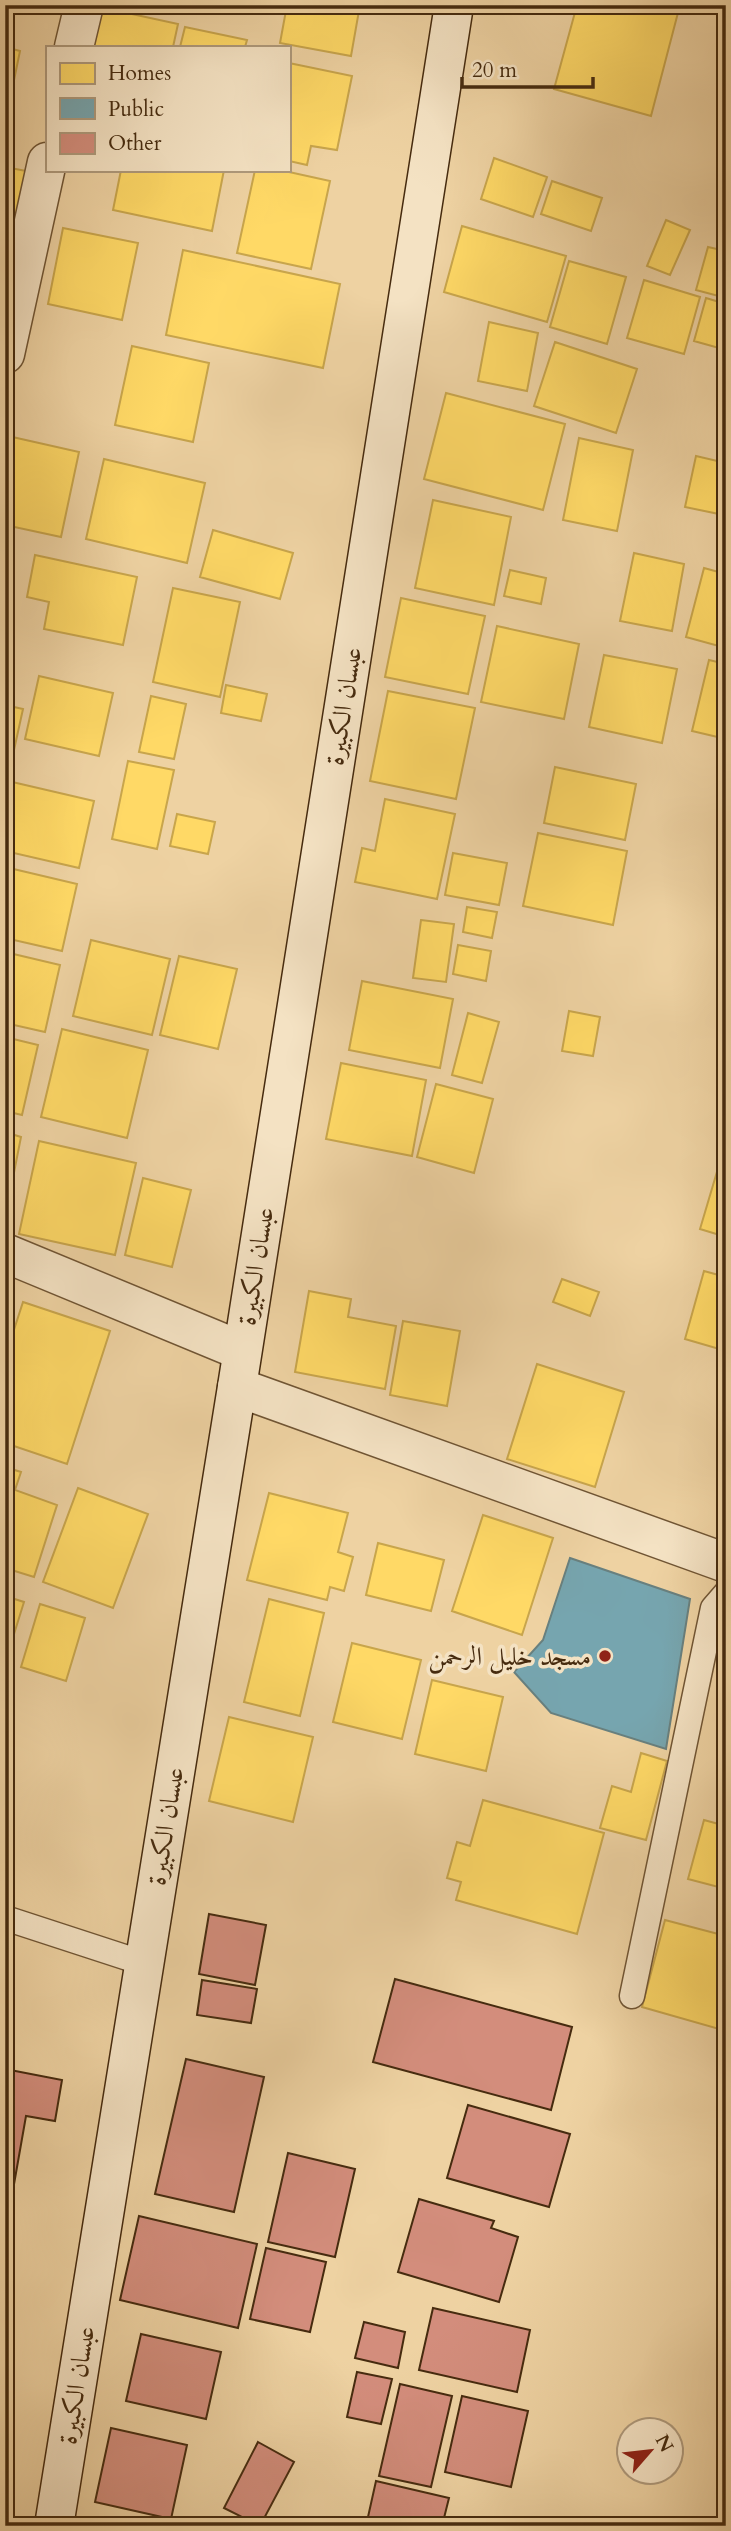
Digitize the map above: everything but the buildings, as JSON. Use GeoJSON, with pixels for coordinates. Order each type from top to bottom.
{"type":"FeatureCollection","features":[{"type":"Feature","properties":{"kind":"main road"},"geometry":{"type":"LineString","coordinates":[[74,46],[84,5]]}},
{"type":"Feature","properties":{"kind":"main road","name":"عبسان الكبيرة"},"geometry":{"type":"LineString","coordinates":[[54,2526],[454,5]]}},
{"type":"Feature","properties":{"kind":"main road"},"geometry":{"type":"LineString","coordinates":[[5,354],[46,167]]}},
{"type":"Feature","properties":{"kind":"main road"},"geometry":{"type":"LineString","coordinates":[[5,1253],[239,1369],[726,1563]]}},
{"type":"Feature","properties":{"kind":"lane"},"geometry":{"type":"LineString","coordinates":[[632,1996],[713,1608],[726,1594]]}},
{"type":"Feature","properties":{"kind":"lane"},"geometry":{"type":"LineString","coordinates":[[5,1918],[143,1964]]}},
{"type":"Feature","properties":{"kind":"place","name":"مسجد خليل الرحمن"},"geometry":{"type":"Point","coordinates":[605,1656]}}]}
